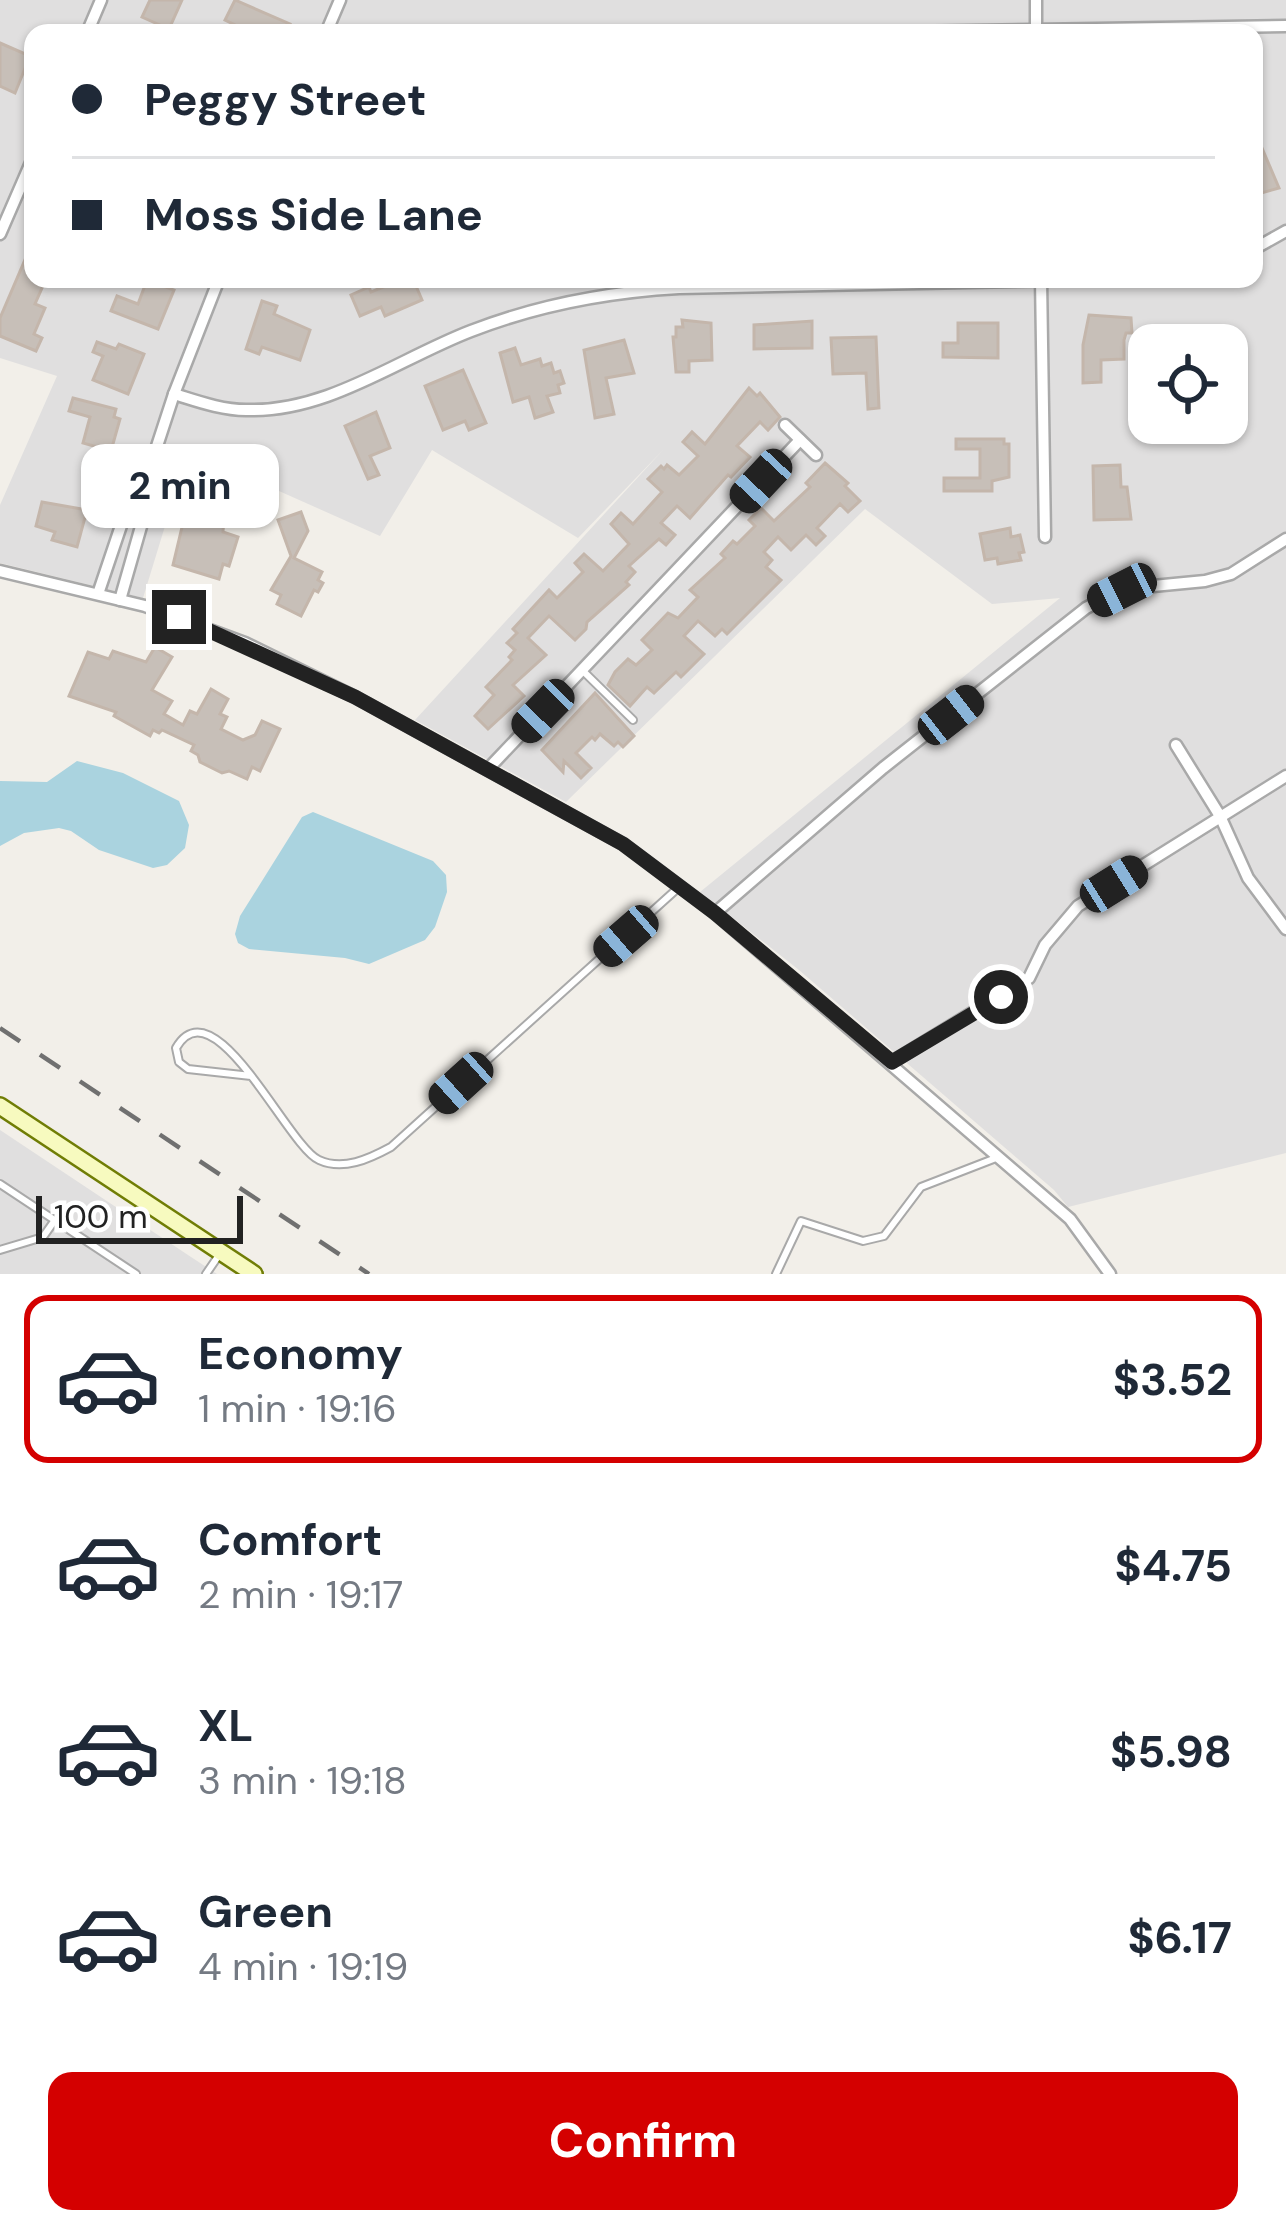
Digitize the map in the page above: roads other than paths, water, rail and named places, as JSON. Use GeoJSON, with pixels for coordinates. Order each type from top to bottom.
{"type":"FeatureCollection","features":[{"type":"Feature","properties":{"kind":"main road"},"geometry":{"type":"LineString","coordinates":[[0,1106],[254,1274]]}},
{"type":"Feature","properties":{"kind":"street"},"geometry":{"type":"LineString","coordinates":[[0,234],[24,179]]}},
{"type":"Feature","properties":{"kind":"street"},"geometry":{"type":"LineString","coordinates":[[120,599],[148,502],[143,489],[215,288]]}},
{"type":"Feature","properties":{"kind":"street"},"geometry":{"type":"LineString","coordinates":[[174,394],[244,410],[302,405],[475,329],[565,302],[679,288]]}},
{"type":"Feature","properties":{"kind":"street"},"geometry":{"type":"LineString","coordinates":[[1041,288],[1045,537]]}},
{"type":"Feature","properties":{"kind":"street"},"geometry":{"type":"LineString","coordinates":[[784,425],[816,455]]}},
{"type":"Feature","properties":{"kind":"street"},"geometry":{"type":"LineString","coordinates":[[488,769],[800,440]]}},
{"type":"Feature","properties":{"kind":"street"},"geometry":{"type":"LineString","coordinates":[[98,594],[131,496],[143,489]]}},
{"type":"Feature","properties":{"kind":"street"},"geometry":{"type":"LineString","coordinates":[[715,913],[883,769],[1086,608],[1122,590],[1231,574],[1286,539]]}},
{"type":"Feature","properties":{"kind":"street"},"geometry":{"type":"LineString","coordinates":[[0,571],[120,599],[244,644],[623,844],[715,913],[1070,1219],[1110,1274]]}},
{"type":"Feature","properties":{"kind":"street"},"geometry":{"type":"LineString","coordinates":[[1176,745],[1220,816],[1248,878],[1286,929]]}},
{"type":"Feature","properties":{"kind":"street"},"geometry":{"type":"LineString","coordinates":[[892,1062],[1029,977],[1045,945],[1078,906],[1286,776]]}},
{"type":"Feature","properties":{"kind":"lane"},"geometry":{"type":"LineString","coordinates":[[581,670],[633,720]]}},
{"type":"Feature","properties":{"kind":"lane"},"geometry":{"type":"LineString","coordinates":[[250,1076],[188,1069],[179,1063],[176,1048],[188,1034],[210,1034],[234,1054],[250,1076],[302,1149],[320,1161],[338,1165],[370,1159],[391,1147],[680,886]]}},
{"type":"Feature","properties":{"kind":"lane"},"geometry":{"type":"LineString","coordinates":[[776,1274],[801,1221],[863,1240],[884,1236],[921,1187],[999,1157]]}},
{"type":"Feature","properties":{"kind":"lane"},"geometry":{"type":"LineString","coordinates":[[0,1184],[136,1274]]}},
{"type":"Feature","properties":{"kind":"lane"},"geometry":{"type":"LineString","coordinates":[[0,1250],[43,1237],[56,1220]]}},
{"type":"Feature","properties":{"kind":"lane"},"geometry":{"type":"LineString","coordinates":[[206,1274],[221,1252]]}},
{"type":"Feature","properties":{"kind":"water"},"geometry":{"type":"Polygon","coordinates":[[[77,761],[123,773],[179,801],[189,825],[185,848],[167,865],[153,868],[99,850],[59,828],[24,833],[0,846],[0,781],[47,782],[77,761]]]}},
{"type":"Feature","properties":{"kind":"water"},"geometry":{"type":"Polygon","coordinates":[[[313,812],[433,861],[446,875],[447,892],[435,927],[425,940],[369,964],[249,949],[238,943],[235,934],[240,916],[302,817],[313,812]]]}},
{"type":"Feature","properties":{"kind":"railway"},"geometry":{"type":"LineString","coordinates":[[0,1028],[369,1274]]}}]}
